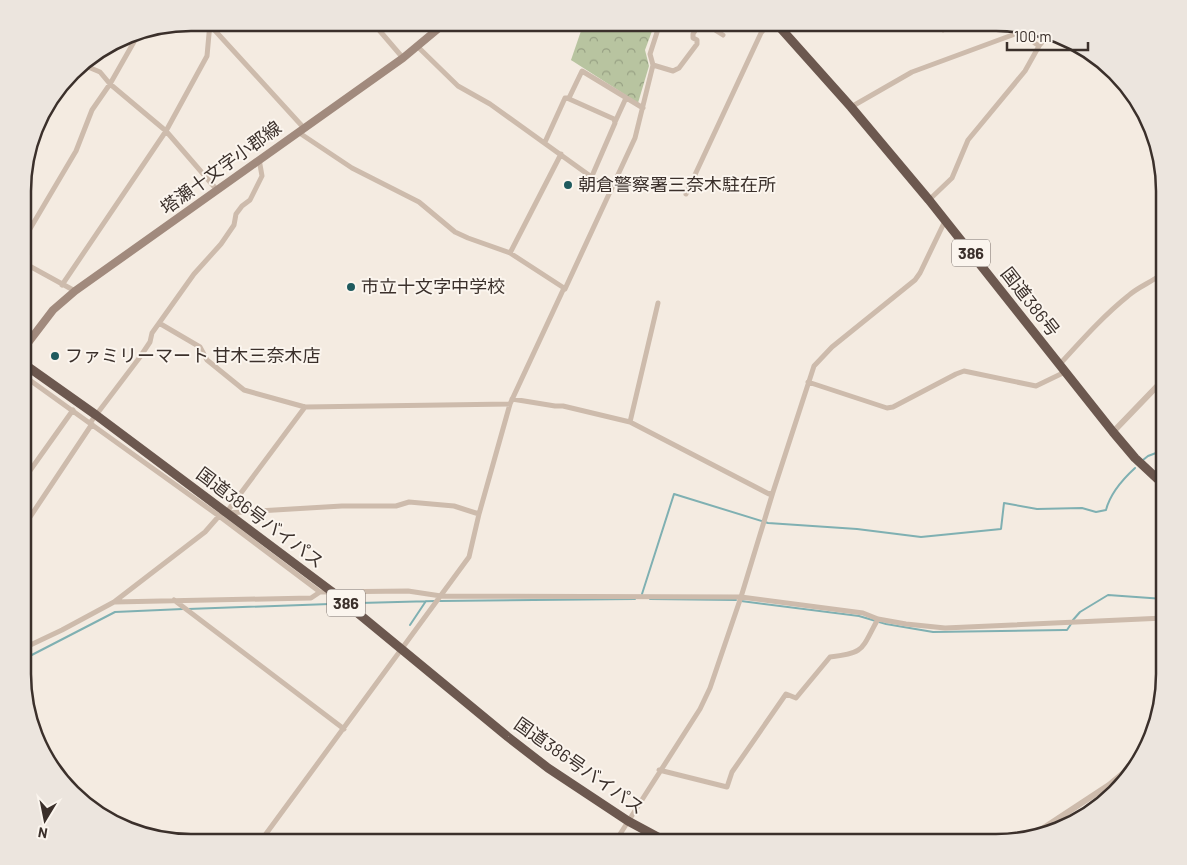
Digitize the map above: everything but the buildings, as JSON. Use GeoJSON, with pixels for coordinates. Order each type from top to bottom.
{"type":"FeatureCollection","features":[{"type":"Feature","properties":{"kind":"highway","name":"国道386号"},"geometry":{"type":"LineString","coordinates":[[785,32],[929,200],[1113,432],[1135,458],[1155,477]]}},
{"type":"Feature","properties":{"kind":"highway","name":"国道386号バイパス"},"geometry":{"type":"LineString","coordinates":[[31,369],[96,415],[222,515],[331,591],[548,768],[628,821],[651,834]]}},
{"type":"Feature","properties":{"kind":"main road","name":"塔瀬十文字小郡線"},"geometry":{"type":"LineString","coordinates":[[31,338],[53,310],[75,291],[259,158],[403,58],[436,31]]}},
{"type":"Feature","properties":{"kind":"street"},"geometry":{"type":"LineString","coordinates":[[62,285],[166,130],[208,56],[209,31]]}},
{"type":"Feature","properties":{"kind":"street"},"geometry":{"type":"LineString","coordinates":[[216,31],[300,129],[352,168],[424,206],[455,232],[510,253],[564,288]]}},
{"type":"Feature","properties":{"kind":"street"},"geometry":{"type":"LineString","coordinates":[[380,31],[403,58]]}},
{"type":"Feature","properties":{"kind":"street"},"geometry":{"type":"LineString","coordinates":[[266,833],[342,727],[403,650],[469,557],[479,514],[511,401],[635,138],[653,65],[650,54],[657,32]]}},
{"type":"Feature","properties":{"kind":"street"},"geometry":{"type":"LineString","coordinates":[[653,65],[673,71],[679,68],[697,44],[697,40],[693,38],[695,32]]}},
{"type":"Feature","properties":{"kind":"street"},"geometry":{"type":"LineString","coordinates":[[717,32],[723,35]]}},
{"type":"Feature","properties":{"kind":"street"},"geometry":{"type":"LineString","coordinates":[[686,194],[762,32]]}},
{"type":"Feature","properties":{"kind":"street"},"geometry":{"type":"LineString","coordinates":[[851,107],[912,72],[1018,33]]}},
{"type":"Feature","properties":{"kind":"street"},"geometry":{"type":"LineString","coordinates":[[1022,34],[1039,46]]}},
{"type":"Feature","properties":{"kind":"street"},"geometry":{"type":"LineString","coordinates":[[929,200],[952,178],[968,140],[1025,71],[1045,39]]}},
{"type":"Feature","properties":{"kind":"street"},"geometry":{"type":"LineString","coordinates":[[31,227],[76,152],[92,110],[110,84],[133,43]]}},
{"type":"Feature","properties":{"kind":"street"},"geometry":{"type":"LineString","coordinates":[[418,47],[458,86],[490,104],[611,191]]}},
{"type":"Feature","properties":{"kind":"street"},"geometry":{"type":"LineString","coordinates":[[90,68],[100,72],[110,84],[166,130],[217,190]]}},
{"type":"Feature","properties":{"kind":"street"},"geometry":{"type":"LineString","coordinates":[[545,142],[565,98],[569,98],[582,71],[643,108]]}},
{"type":"Feature","properties":{"kind":"street"},"geometry":{"type":"LineString","coordinates":[[569,98],[614,119],[615,123]]}},
{"type":"Feature","properties":{"kind":"street"},"geometry":{"type":"LineString","coordinates":[[592,176],[626,98]]}},
{"type":"Feature","properties":{"kind":"street"},"geometry":{"type":"LineString","coordinates":[[510,253],[561,154]]}},
{"type":"Feature","properties":{"kind":"street"},"geometry":{"type":"LineString","coordinates":[[32,512],[96,415],[140,357],[159,323],[194,274],[221,244],[234,225],[236,214],[250,200],[262,176],[259,158]]}},
{"type":"Feature","properties":{"kind":"street"},"geometry":{"type":"LineString","coordinates":[[620,834],[706,697],[741,597],[814,366],[832,347],[915,280],[946,221]]}},
{"type":"Feature","properties":{"kind":"street"},"geometry":{"type":"LineString","coordinates":[[31,267],[75,291]]}},
{"type":"Feature","properties":{"kind":"street"},"geometry":{"type":"LineString","coordinates":[[1059,365],[1107,314],[1131,293],[1155,280]]}},
{"type":"Feature","properties":{"kind":"street"},"geometry":{"type":"LineString","coordinates":[[630,422],[658,303]]}},
{"type":"Feature","properties":{"kind":"street"},"geometry":{"type":"LineString","coordinates":[[159,323],[200,348],[207,360],[244,390],[305,407],[511,401],[563,406],[630,422],[769,494],[773,492]]}},
{"type":"Feature","properties":{"kind":"street"},"geometry":{"type":"LineString","coordinates":[[808,382],[887,408],[893,407],[964,371],[1036,386],[1065,372]]}},
{"type":"Feature","properties":{"kind":"street"},"geometry":{"type":"LineString","coordinates":[[31,381],[222,515],[320,592]]}},
{"type":"Feature","properties":{"kind":"street"},"geometry":{"type":"LineString","coordinates":[[1113,432],[1155,388]]}},
{"type":"Feature","properties":{"kind":"street"},"geometry":{"type":"LineString","coordinates":[[32,644],[114,602],[205,532],[222,515],[305,407]]}},
{"type":"Feature","properties":{"kind":"street"},"geometry":{"type":"LineString","coordinates":[[32,469],[73,410]]}},
{"type":"Feature","properties":{"kind":"street"},"geometry":{"type":"LineString","coordinates":[[222,515],[342,506],[396,506],[409,502],[454,506],[479,514]]}},
{"type":"Feature","properties":{"kind":"street"},"geometry":{"type":"LineString","coordinates":[[114,602],[311,598],[320,592],[331,591],[408,591],[441,596],[741,597],[863,613],[878,619],[906,624],[963,628],[1015,623],[1155,618]]}},
{"type":"Feature","properties":{"kind":"street"},"geometry":{"type":"LineString","coordinates":[[174,600],[342,727]]}},
{"type":"Feature","properties":{"kind":"street"},"geometry":{"type":"LineString","coordinates":[[660,770],[727,787],[732,772],[786,694],[796,698],[830,657],[851,655],[862,649],[878,619]]}},
{"type":"Feature","properties":{"kind":"street"},"geometry":{"type":"LineString","coordinates":[[1051,823],[1115,780]]}},
{"type":"Feature","properties":{"kind":"green space"},"geometry":{"type":"Polygon","coordinates":[[[581,31],[652,32],[645,50],[649,66],[638,103],[571,60],[581,31]]]}},
{"type":"Feature","properties":{"kind":"waterway"},"geometry":{"type":"LineString","coordinates":[[1143,460],[1155,453]]}},
{"type":"Feature","properties":{"kind":"waterway"},"geometry":{"type":"LineString","coordinates":[[642,594],[674,494],[768,523],[857,529],[921,537],[1001,529],[1004,503],[1037,509],[1082,508],[1096,512],[1106,510],[1118,487],[1135,468]]}},
{"type":"Feature","properties":{"kind":"waterway"},"geometry":{"type":"LineString","coordinates":[[1073,620],[1080,612],[1108,595],[1155,598]]}},
{"type":"Feature","properties":{"kind":"waterway"},"geometry":{"type":"LineString","coordinates":[[440,601],[635,599]]}},
{"type":"Feature","properties":{"kind":"waterway"},"geometry":{"type":"LineString","coordinates":[[650,599],[736,600]]}},
{"type":"Feature","properties":{"kind":"waterway"},"geometry":{"type":"LineString","coordinates":[[410,625],[426,601]]}},
{"type":"Feature","properties":{"kind":"waterway"},"geometry":{"type":"LineString","coordinates":[[360,603],[435,601]]}},
{"type":"Feature","properties":{"kind":"waterway"},"geometry":{"type":"LineString","coordinates":[[741,601],[859,616],[886,624],[933,632],[1067,630],[1071,624]]}},
{"type":"Feature","properties":{"kind":"waterway"},"geometry":{"type":"LineString","coordinates":[[188,609],[330,604]]}},
{"type":"Feature","properties":{"kind":"waterway"},"geometry":{"type":"LineString","coordinates":[[32,655],[115,612],[183,609]]}},
{"type":"Feature","properties":{"kind":"place","name":"朝倉警察署三奈木駐在所"},"geometry":{"type":"Point","coordinates":[568,185]}},
{"type":"Feature","properties":{"kind":"place","name":"市立十文字中学校"},"geometry":{"type":"Point","coordinates":[351,287]}},
{"type":"Feature","properties":{"kind":"place","name":"ファミリーマート 甘木三奈木店"},"geometry":{"type":"Point","coordinates":[55,356]}}]}
